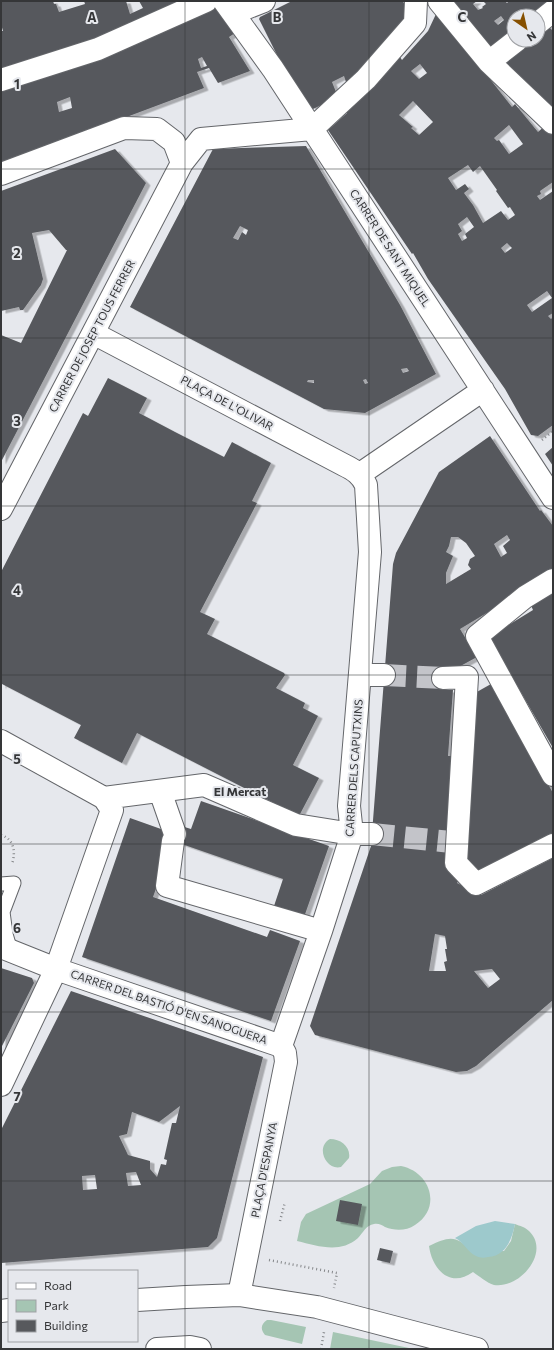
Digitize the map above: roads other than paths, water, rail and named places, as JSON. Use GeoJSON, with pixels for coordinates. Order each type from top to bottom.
{"type":"FeatureCollection","features":[{"type":"Feature","properties":{"kind":"street"},"geometry":{"type":"LineString","coordinates":[[1,80],[98,49],[206,1]]}},
{"type":"Feature","properties":{"kind":"street"},"geometry":{"type":"LineString","coordinates":[[229,7],[264,1]]}},
{"type":"Feature","properties":{"kind":"street"},"geometry":{"type":"LineString","coordinates":[[312,129],[366,79],[415,23],[416,1]]}},
{"type":"Feature","properties":{"kind":"street"},"geometry":{"type":"LineString","coordinates":[[439,1],[489,62],[553,123]]}},
{"type":"Feature","properties":{"kind":"street","name":"CARRER DE SANT MIQUEL"},"geometry":{"type":"LineString","coordinates":[[229,7],[273,69],[553,498]]}},
{"type":"Feature","properties":{"kind":"street"},"geometry":{"type":"LineString","coordinates":[[489,62],[507,48]]}},
{"type":"Feature","properties":{"kind":"street"},"geometry":{"type":"LineString","coordinates":[[1,174],[124,128],[157,129],[174,142],[182,163]]}},
{"type":"Feature","properties":{"kind":"street","name":"CARRER DE JOSEP TOUS FERRER"},"geometry":{"type":"LineString","coordinates":[[4,497],[93,333],[182,163],[201,139],[312,129]]}},
{"type":"Feature","properties":{"kind":"street","name":"PLAÇA DE L'OLIVAR"},"geometry":{"type":"LineString","coordinates":[[93,333],[344,464],[360,474]]}},
{"type":"Feature","properties":{"kind":"street"},"geometry":{"type":"LineString","coordinates":[[360,474],[483,390]]}},
{"type":"Feature","properties":{"kind":"street","name":"CARRER DELS CAPUTXINS"},"geometry":{"type":"LineString","coordinates":[[281,1046],[321,931],[362,834],[349,806],[370,552],[366,485],[360,474]]}},
{"type":"Feature","properties":{"kind":"street"},"geometry":{"type":"LineString","coordinates":[[553,580],[525,597],[477,636],[553,775]]}},
{"type":"Feature","properties":{"kind":"street"},"geometry":{"type":"LineString","coordinates":[[443,678],[467,677],[489,659]]}},
{"type":"Feature","properties":{"kind":"street"},"geometry":{"type":"LineString","coordinates":[[360,675],[384,675]]}},
{"type":"Feature","properties":{"kind":"street"},"geometry":{"type":"LineString","coordinates":[[467,677],[454,843],[456,863],[476,884],[553,845]]}},
{"type":"Feature","properties":{"kind":"street"},"geometry":{"type":"LineString","coordinates":[[1,741],[104,798],[112,810],[56,969],[1,1084]]}},
{"type":"Feature","properties":{"kind":"street"},"geometry":{"type":"LineString","coordinates":[[104,798],[204,785],[296,825],[362,834]]}},
{"type":"Feature","properties":{"kind":"street"},"geometry":{"type":"LineString","coordinates":[[160,791],[174,837],[167,886],[321,931]]}},
{"type":"Feature","properties":{"kind":"street","name":"CARRER DEL BASTIÓ D'EN SANOGUERA"},"geometry":{"type":"LineString","coordinates":[[6,949],[56,969],[281,1046]]}},
{"type":"Feature","properties":{"kind":"street","name":"PLAÇA D'ESPANYA"},"geometry":{"type":"LineString","coordinates":[[240,1296],[286,1062],[285,1053],[281,1046]]}},
{"type":"Feature","properties":{"kind":"street"},"geometry":{"type":"LineString","coordinates":[[138,1300],[186,1296],[240,1296],[317,1307],[477,1349]]}},
{"type":"Feature","properties":{"kind":"street"},"geometry":{"type":"LineString","coordinates":[[157,1349],[193,1348]]}},
{"type":"Feature","properties":{"kind":"lane"},"geometry":{"type":"LineString","coordinates":[[1,884],[14,883],[3,912],[6,934],[6,949]]}},
{"type":"Feature","properties":{"kind":"water"},"geometry":{"type":"Polygon","coordinates":[[[495,1221],[515,1224],[510,1241],[504,1250],[499,1254],[484,1258],[476,1256],[455,1238],[476,1226],[495,1221]]]}},
{"type":"Feature","properties":{"kind":"tunnel"},"geometry":{"type":"LineString","coordinates":[[384,675],[443,678]]}},
{"type":"Feature","properties":{"kind":"tunnel"},"geometry":{"type":"LineString","coordinates":[[372,834],[451,842]]}},
{"type":"Feature","properties":{"kind":"district","name":"El Mercat"},"geometry":{"type":"Point","coordinates":[240,792]}}]}
